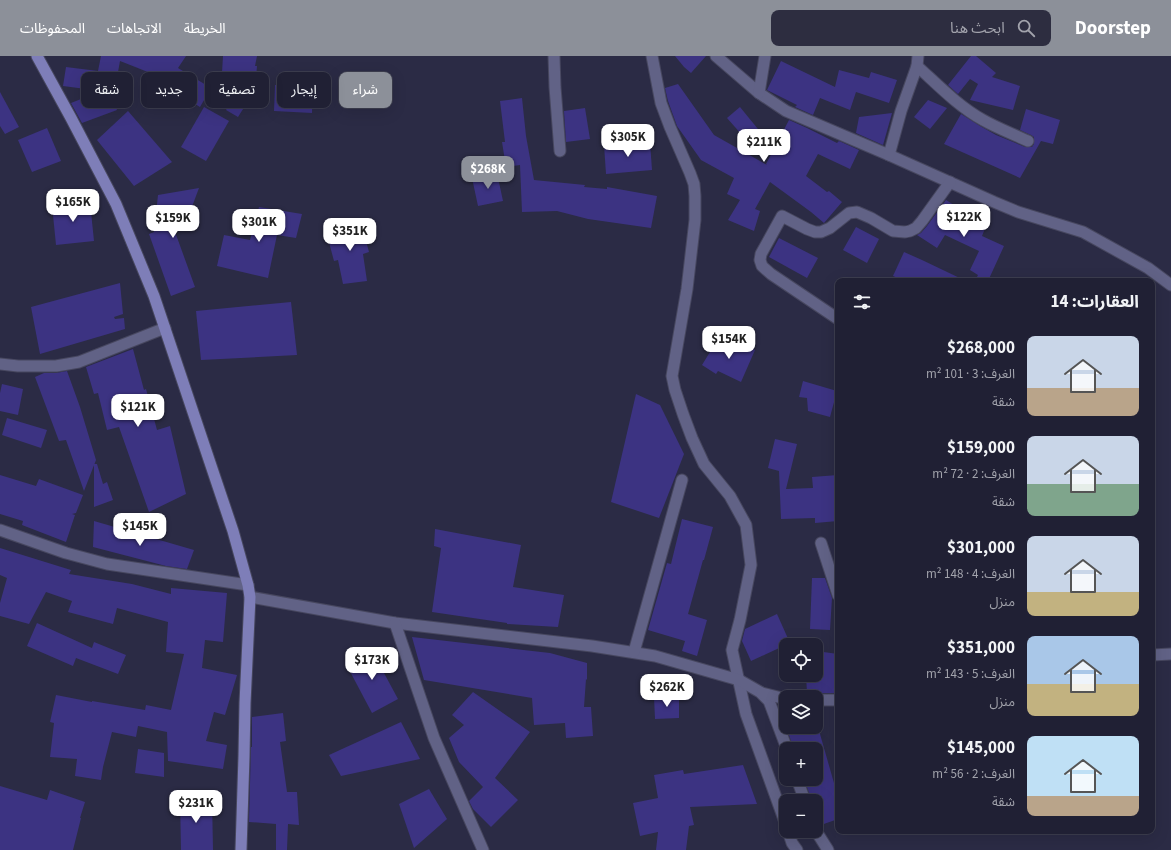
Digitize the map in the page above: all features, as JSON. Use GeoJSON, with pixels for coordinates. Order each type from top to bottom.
{"type":"FeatureCollection","features":[{"type":"Feature","properties":{"kind":"main road"},"geometry":{"type":"LineString","coordinates":[[37,56],[116,204],[154,296],[233,531],[248,585],[250,597],[245,703],[241,850]]}},
{"type":"Feature","properties":{"kind":"street"},"geometry":{"type":"LineString","coordinates":[[554,56],[560,151]]}},
{"type":"Feature","properties":{"kind":"street"},"geometry":{"type":"LineString","coordinates":[[652,56],[661,103],[690,173],[694,184],[695,196],[695,220],[687,289],[672,376],[675,390],[692,438],[704,464],[730,496],[746,525],[751,565],[740,620],[732,650],[746,714],[779,806]]}},
{"type":"Feature","properties":{"kind":"street"},"geometry":{"type":"LineString","coordinates":[[716,56],[759,92],[786,111],[1018,212],[1083,232],[1148,268],[1171,285]]}},
{"type":"Feature","properties":{"kind":"street"},"geometry":{"type":"LineString","coordinates":[[759,92],[765,56]]}},
{"type":"Feature","properties":{"kind":"street"},"geometry":{"type":"LineString","coordinates":[[889,155],[901,111],[914,79],[918,61]]}},
{"type":"Feature","properties":{"kind":"street"},"geometry":{"type":"LineString","coordinates":[[918,61],[956,101],[970,112],[1028,141]]}},
{"type":"Feature","properties":{"kind":"street"},"geometry":{"type":"LineString","coordinates":[[835,317],[780,281],[762,266],[760,260],[761,254],[782,216],[807,230],[821,232],[830,228],[849,213],[857,212],[893,231],[910,231],[922,222],[950,182]]}},
{"type":"Feature","properties":{"kind":"street"},"geometry":{"type":"LineString","coordinates":[[0,364],[18,366],[56,366],[79,362],[165,328]]}},
{"type":"Feature","properties":{"kind":"street"},"geometry":{"type":"LineString","coordinates":[[634,652],[682,480]]}},
{"type":"Feature","properties":{"kind":"street"},"geometry":{"type":"LineString","coordinates":[[0,530],[66,553],[107,564],[248,585]]}},
{"type":"Feature","properties":{"kind":"street"},"geometry":{"type":"LineString","coordinates":[[821,544],[835,586]]}},
{"type":"Feature","properties":{"kind":"street"},"geometry":{"type":"LineString","coordinates":[[250,597],[395,623],[634,652],[655,656],[739,680],[760,692],[779,697]]}},
{"type":"Feature","properties":{"kind":"street"},"geometry":{"type":"LineString","coordinates":[[395,623],[434,738],[482,850]]}},
{"type":"Feature","properties":{"kind":"street"},"geometry":{"type":"LineString","coordinates":[[1155,655],[1171,654]]}},
{"type":"Feature","properties":{"kind":"street"},"geometry":{"type":"LineString","coordinates":[[760,692],[769,701],[784,742]]}},
{"type":"Feature","properties":{"kind":"street"},"geometry":{"type":"LineString","coordinates":[[823,700],[835,700]]}},
{"type":"Feature","properties":{"kind":"street"},"geometry":{"type":"LineString","coordinates":[[791,838],[797,850]]}},
{"type":"Feature","properties":{"kind":"street"},"geometry":{"type":"LineString","coordinates":[[820,838],[828,850]]}},
{"type":"Feature","properties":{"kind":"building"},"geometry":{"type":"Polygon","coordinates":[[[101,56],[186,56],[178,68],[185,72],[148,72],[120,61],[118,72],[81,72],[81,88],[63,86],[66,67],[98,71],[101,56]]]}},
{"type":"Feature","properties":{"kind":"building"},"geometry":{"type":"Polygon","coordinates":[[[223,56],[257,56],[255,66],[257,66],[256,72],[222,72],[223,56]]]}},
{"type":"Feature","properties":{"kind":"building"},"geometry":{"type":"Polygon","coordinates":[[[675,56],[706,56],[691,73],[675,56]]]}},
{"type":"Feature","properties":{"kind":"building"},"geometry":{"type":"Polygon","coordinates":[[[971,56],[976,56],[996,73],[992,77],[1020,86],[1013,110],[970,100],[978,84],[970,79],[958,94],[948,85],[971,56]]]}},
{"type":"Feature","properties":{"kind":"building"},"geometry":{"type":"Polygon","coordinates":[[[781,61],[835,87],[839,70],[869,78],[871,72],[897,80],[889,103],[856,92],[850,110],[820,98],[813,115],[795,107],[797,105],[767,90],[781,61]]]}},
{"type":"Feature","properties":{"kind":"building"},"geometry":{"type":"Polygon","coordinates":[[[197,80],[205,84],[205,98],[200,107],[197,105],[197,80]]]}},
{"type":"Feature","properties":{"kind":"building"},"geometry":{"type":"Polygon","coordinates":[[[678,84],[714,135],[767,165],[766,164],[789,120],[837,143],[839,141],[859,150],[850,169],[818,154],[806,176],[827,192],[829,191],[842,202],[824,223],[770,182],[755,209],[760,211],[754,231],[728,220],[740,200],[727,194],[734,178],[701,160],[677,126],[665,88],[678,84]]]}},
{"type":"Feature","properties":{"kind":"building"},"geometry":{"type":"Polygon","coordinates":[[[275,85],[277,85],[277,108],[312,108],[312,113],[274,111],[275,85]]]}},
{"type":"Feature","properties":{"kind":"building"},"geometry":{"type":"Polygon","coordinates":[[[0,92],[19,127],[5,134],[0,126],[0,92]]]}},
{"type":"Feature","properties":{"kind":"building"},"geometry":{"type":"Polygon","coordinates":[[[522,98],[526,136],[534,180],[585,185],[584,187],[607,189],[607,187],[657,196],[651,228],[588,219],[557,211],[522,212],[520,165],[506,167],[502,142],[505,142],[500,101],[522,98]]]}},
{"type":"Feature","properties":{"kind":"building"},"geometry":{"type":"Polygon","coordinates":[[[81,99],[81,108],[116,108],[117,110],[82,123],[71,103],[81,99]]]}},
{"type":"Feature","properties":{"kind":"building"},"geometry":{"type":"Polygon","coordinates":[[[928,100],[947,108],[930,129],[914,117],[928,100]]]}},
{"type":"Feature","properties":{"kind":"building"},"geometry":{"type":"Polygon","coordinates":[[[204,107],[229,121],[206,161],[181,147],[204,107]]]}},
{"type":"Feature","properties":{"kind":"building"},"geometry":{"type":"Polygon","coordinates":[[[740,107],[762,134],[750,144],[727,118],[740,107]]]}},
{"type":"Feature","properties":{"kind":"building"},"geometry":{"type":"Polygon","coordinates":[[[227,108],[244,108],[238,117],[226,110],[227,108]]]}},
{"type":"Feature","properties":{"kind":"building"},"geometry":{"type":"Polygon","coordinates":[[[585,108],[590,139],[566,142],[564,111],[585,108]]]}},
{"type":"Feature","properties":{"kind":"building"},"geometry":{"type":"Polygon","coordinates":[[[1026,109],[1060,120],[1053,144],[1041,141],[1020,178],[944,144],[961,114],[996,135],[1025,147],[1032,147],[1034,144],[1034,137],[1020,130],[1026,109]]]}},
{"type":"Feature","properties":{"kind":"building"},"geometry":{"type":"Polygon","coordinates":[[[128,111],[172,162],[134,186],[97,140],[128,111]]]}},
{"type":"Feature","properties":{"kind":"building"},"geometry":{"type":"Polygon","coordinates":[[[892,113],[883,145],[856,133],[859,117],[892,113]]]}},
{"type":"Feature","properties":{"kind":"building"},"geometry":{"type":"Polygon","coordinates":[[[47,128],[61,161],[32,172],[18,140],[47,128]]]}},
{"type":"Feature","properties":{"kind":"building"},"geometry":{"type":"Polygon","coordinates":[[[650,142],[652,170],[606,174],[604,145],[650,142]]]}},
{"type":"Feature","properties":{"kind":"building"},"geometry":{"type":"Polygon","coordinates":[[[497,173],[503,201],[478,206],[472,178],[497,173]]]}},
{"type":"Feature","properties":{"kind":"building"},"geometry":{"type":"Polygon","coordinates":[[[199,188],[187,220],[170,218],[195,287],[171,296],[149,234],[154,232],[158,195],[199,188]]]}},
{"type":"Feature","properties":{"kind":"building"},"geometry":{"type":"Polygon","coordinates":[[[946,200],[962,210],[960,213],[986,226],[982,236],[1004,246],[989,278],[976,278],[978,275],[970,270],[979,251],[945,235],[937,248],[917,235],[927,226],[946,200]]]}},
{"type":"Feature","properties":{"kind":"building"},"geometry":{"type":"Polygon","coordinates":[[[90,202],[94,241],[56,245],[52,205],[90,202]]]}},
{"type":"Feature","properties":{"kind":"building"},"geometry":{"type":"Polygon","coordinates":[[[259,207],[302,214],[296,238],[277,235],[268,278],[217,266],[224,235],[250,240],[259,207]]]}},
{"type":"Feature","properties":{"kind":"building"},"geometry":{"type":"Polygon","coordinates":[[[361,222],[369,252],[363,254],[367,281],[343,284],[338,260],[334,261],[326,231],[361,222]]]}},
{"type":"Feature","properties":{"kind":"building"},"geometry":{"type":"Polygon","coordinates":[[[856,227],[879,239],[867,263],[843,250],[856,227]]]}},
{"type":"Feature","properties":{"kind":"building"},"geometry":{"type":"Polygon","coordinates":[[[779,238],[818,258],[807,278],[769,257],[779,238]]]}},
{"type":"Feature","properties":{"kind":"building"},"geometry":{"type":"Polygon","coordinates":[[[904,252],[960,278],[898,278],[893,276],[904,252]]]}},
{"type":"Feature","properties":{"kind":"building"},"geometry":{"type":"Polygon","coordinates":[[[120,283],[123,314],[114,317],[115,319],[124,318],[125,329],[40,354],[31,307],[120,283]]]}},
{"type":"Feature","properties":{"kind":"building"},"geometry":{"type":"Polygon","coordinates":[[[291,302],[297,355],[201,360],[196,311],[291,302]]]}},
{"type":"Feature","properties":{"kind":"building"},"geometry":{"type":"Polygon","coordinates":[[[718,339],[735,349],[738,342],[755,350],[741,382],[718,371],[716,374],[702,365],[718,339]]]}},
{"type":"Feature","properties":{"kind":"building"},"geometry":{"type":"Polygon","coordinates":[[[133,349],[157,430],[170,426],[186,494],[149,512],[119,427],[107,430],[98,393],[94,394],[86,367],[133,349]]]}},
{"type":"Feature","properties":{"kind":"building"},"geometry":{"type":"Polygon","coordinates":[[[67,371],[80,407],[96,460],[84,491],[66,440],[59,441],[35,377],[44,373],[67,371]]]}},
{"type":"Feature","properties":{"kind":"building"},"geometry":{"type":"Polygon","coordinates":[[[803,381],[835,390],[835,398],[830,417],[808,411],[807,398],[799,397],[803,381]]]}},
{"type":"Feature","properties":{"kind":"building"},"geometry":{"type":"Polygon","coordinates":[[[2,384],[23,389],[18,415],[0,411],[0,393],[2,384]]]}},
{"type":"Feature","properties":{"kind":"building"},"geometry":{"type":"Polygon","coordinates":[[[636,394],[660,405],[684,454],[659,518],[611,502],[636,394]]]}},
{"type":"Feature","properties":{"kind":"building"},"geometry":{"type":"Polygon","coordinates":[[[7,418],[47,430],[41,448],[2,435],[7,418]]]}},
{"type":"Feature","properties":{"kind":"building"},"geometry":{"type":"Polygon","coordinates":[[[775,439],[797,444],[786,489],[813,488],[812,477],[835,475],[835,521],[815,523],[815,518],[781,519],[779,471],[768,468],[775,439]]]}},
{"type":"Feature","properties":{"kind":"building"},"geometry":{"type":"Polygon","coordinates":[[[94,464],[97,464],[103,484],[107,482],[113,500],[94,507],[94,464]]]}},
{"type":"Feature","properties":{"kind":"building"},"geometry":{"type":"Polygon","coordinates":[[[0,475],[36,486],[39,479],[83,495],[76,513],[72,514],[75,515],[66,542],[22,525],[23,521],[0,514],[0,475]]]}},
{"type":"Feature","properties":{"kind":"building"},"geometry":{"type":"Polygon","coordinates":[[[682,519],[713,527],[688,614],[707,620],[697,656],[682,651],[685,641],[648,630],[667,563],[671,564],[682,519]]]}},
{"type":"Feature","properties":{"kind":"building"},"geometry":{"type":"Polygon","coordinates":[[[94,521],[194,550],[187,569],[166,566],[93,547],[94,521]]]}},
{"type":"Feature","properties":{"kind":"building"},"geometry":{"type":"Polygon","coordinates":[[[435,529],[521,545],[513,587],[564,595],[558,627],[507,624],[432,612],[441,548],[434,546],[435,529]]]}},
{"type":"Feature","properties":{"kind":"building"},"geometry":{"type":"Polygon","coordinates":[[[0,548],[71,570],[69,574],[132,584],[171,594],[171,588],[227,593],[223,642],[205,640],[202,668],[237,675],[225,715],[214,712],[206,741],[227,745],[223,769],[168,761],[167,732],[138,726],[136,737],[112,732],[101,780],[75,776],[77,759],[50,757],[54,723],[50,722],[56,695],[145,710],[146,705],[171,710],[184,654],[166,652],[168,622],[117,608],[113,624],[68,612],[72,601],[46,592],[29,624],[0,616],[0,603],[7,578],[0,575],[0,548]]]}},
{"type":"Feature","properties":{"kind":"building"},"geometry":{"type":"Polygon","coordinates":[[[812,578],[825,578],[832,598],[830,630],[810,629],[812,578]]]}},
{"type":"Feature","properties":{"kind":"building"},"geometry":{"type":"Polygon","coordinates":[[[777,614],[788,638],[779,638],[779,648],[751,661],[742,641],[745,629],[777,614]]]}},
{"type":"Feature","properties":{"kind":"building"},"geometry":{"type":"Polygon","coordinates":[[[37,623],[92,648],[94,642],[126,655],[118,674],[76,658],[73,666],[27,646],[37,623]]]}},
{"type":"Feature","properties":{"kind":"building"},"geometry":{"type":"Polygon","coordinates":[[[412,637],[550,653],[587,663],[584,707],[591,707],[593,736],[566,738],[565,723],[534,725],[532,698],[424,680],[412,637]]]}},
{"type":"Feature","properties":{"kind":"building"},"geometry":{"type":"Polygon","coordinates":[[[371,649],[398,699],[372,713],[345,662],[371,649]]]}},
{"type":"Feature","properties":{"kind":"building"},"geometry":{"type":"Polygon","coordinates":[[[823,652],[835,654],[835,693],[823,693],[823,690],[807,690],[806,682],[823,682],[823,652]]]}},
{"type":"Feature","properties":{"kind":"building"},"geometry":{"type":"Polygon","coordinates":[[[473,692],[530,732],[495,778],[518,800],[491,827],[473,809],[469,801],[483,787],[459,762],[449,738],[464,725],[452,715],[473,692]]]}},
{"type":"Feature","properties":{"kind":"building"},"geometry":{"type":"Polygon","coordinates":[[[654,697],[679,697],[679,718],[655,719],[654,697]]]}},
{"type":"Feature","properties":{"kind":"building"},"geometry":{"type":"Polygon","coordinates":[[[283,713],[286,741],[280,742],[287,792],[297,792],[299,825],[288,824],[287,850],[276,850],[276,824],[249,822],[252,717],[283,713]]]}},
{"type":"Feature","properties":{"kind":"building"},"geometry":{"type":"Polygon","coordinates":[[[401,722],[420,759],[341,776],[329,755],[401,722]]]}},
{"type":"Feature","properties":{"kind":"building"},"geometry":{"type":"Polygon","coordinates":[[[789,734],[820,734],[822,742],[791,742],[789,734]]]}},
{"type":"Feature","properties":{"kind":"building"},"geometry":{"type":"Polygon","coordinates":[[[823,744],[835,786],[835,820],[823,824],[823,794],[809,794],[807,786],[823,786],[823,744]]]}},
{"type":"Feature","properties":{"kind":"building"},"geometry":{"type":"Polygon","coordinates":[[[138,749],[164,753],[164,777],[135,773],[138,749]]]}},
{"type":"Feature","properties":{"kind":"building"},"geometry":{"type":"Polygon","coordinates":[[[743,765],[757,804],[690,807],[694,825],[689,826],[686,850],[656,850],[658,832],[640,836],[633,803],[658,798],[654,775],[683,770],[684,774],[743,765]]]}},
{"type":"Feature","properties":{"kind":"building"},"geometry":{"type":"Polygon","coordinates":[[[0,786],[47,800],[50,790],[85,802],[73,850],[0,850],[0,786]]]}},
{"type":"Feature","properties":{"kind":"building"},"geometry":{"type":"Polygon","coordinates":[[[429,789],[447,819],[414,848],[399,804],[429,789]]]}},
{"type":"Feature","properties":{"kind":"building"},"geometry":{"type":"Polygon","coordinates":[[[180,799],[212,799],[213,850],[181,850],[180,799]]]}}]}
